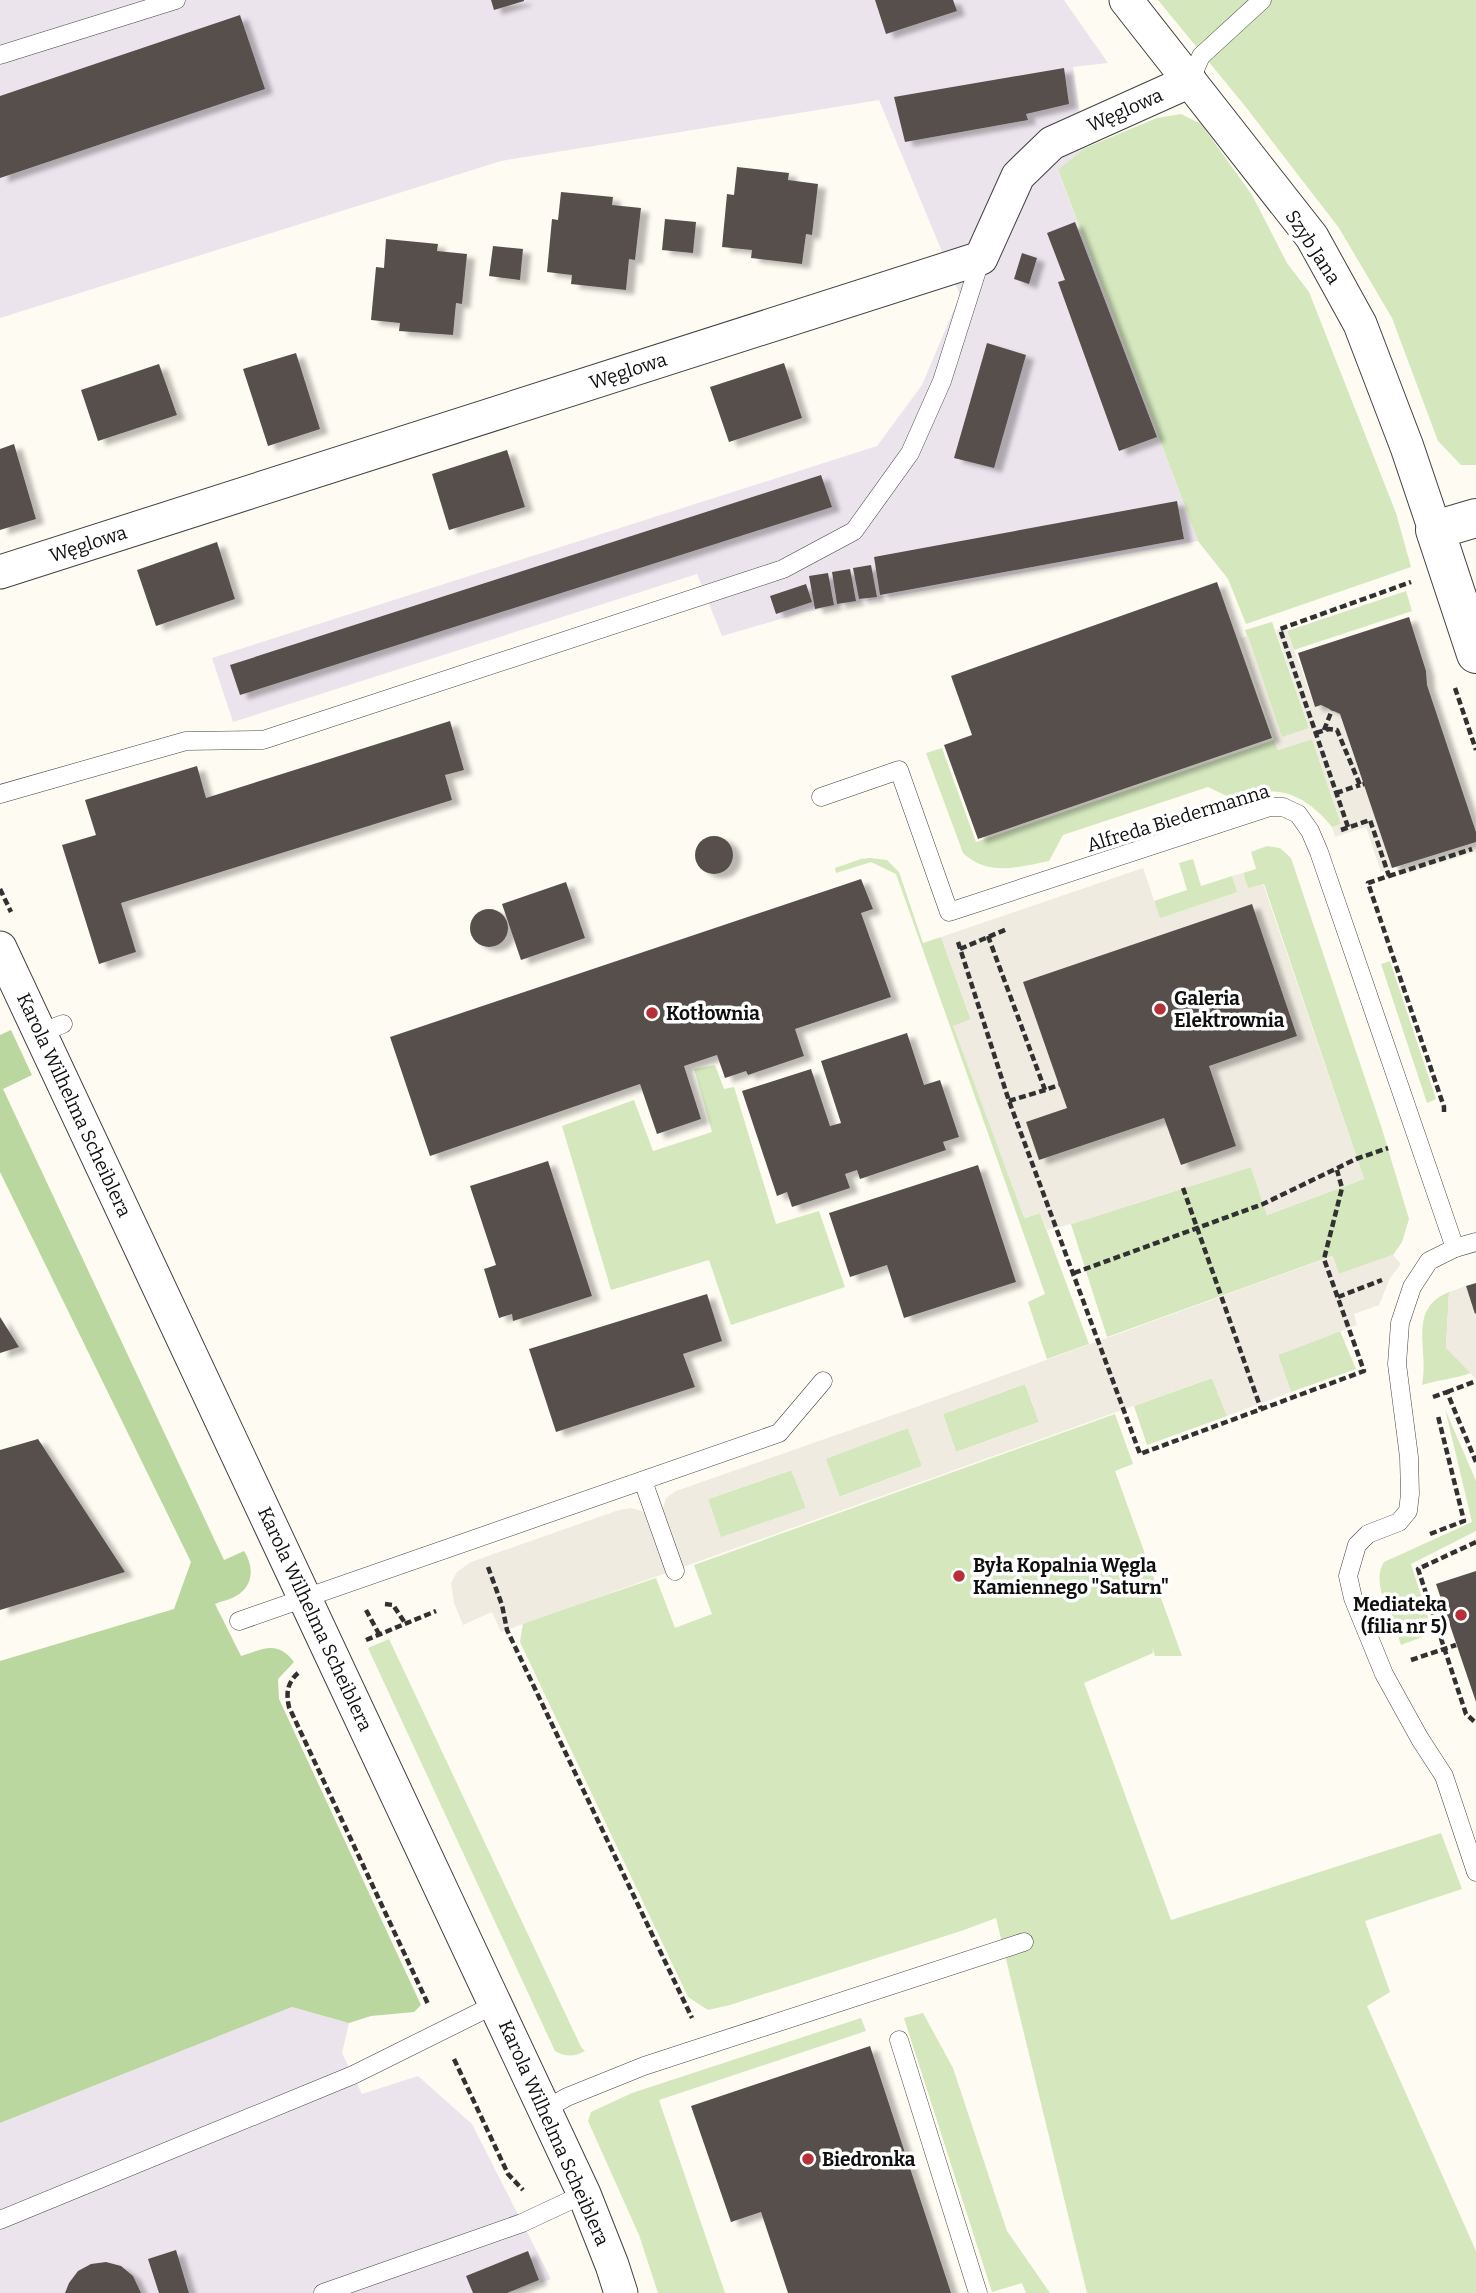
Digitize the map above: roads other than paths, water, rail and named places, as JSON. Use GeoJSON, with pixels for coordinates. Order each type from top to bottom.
{"type":"FeatureCollection","features":[{"type":"Feature","properties":{"kind":"street","name":"Szyb Jana"},"geometry":{"type":"LineString","coordinates":[[1126,0],[1312,237],[1360,324],[1435,530]]}},
{"type":"Feature","properties":{"kind":"street","name":"Węglowa"},"geometry":{"type":"LineString","coordinates":[[0,572],[981,258],[1018,176],[1052,143],[1190,81]]}},
{"type":"Feature","properties":{"kind":"street"},"geometry":{"type":"LineString","coordinates":[[1464,666],[1435,530],[1476,518]]}},
{"type":"Feature","properties":{"kind":"street","name":"Karola Wilhelma Scheiblera"},"geometry":{"type":"LineString","coordinates":[[0,948],[52,1029],[305,1597],[584,2194],[621,2293]]}},
{"type":"Feature","properties":{"kind":"lane"},"geometry":{"type":"LineString","coordinates":[[0,55],[176,0]]}},
{"type":"Feature","properties":{"kind":"lane"},"geometry":{"type":"LineString","coordinates":[[1190,81],[1201,56],[1262,0]]}},
{"type":"Feature","properties":{"kind":"lane"},"geometry":{"type":"LineString","coordinates":[[0,794],[187,741],[263,740],[783,569],[854,531],[910,453],[942,381],[981,258]]}},
{"type":"Feature","properties":{"kind":"lane","name":"Alfreda Biedermanna"},"geometry":{"type":"LineString","coordinates":[[821,797],[899,770],[949,912],[1270,807],[1283,807],[1298,814],[1313,839],[1342,913],[1455,1248]]}},
{"type":"Feature","properties":{"kind":"lane"},"geometry":{"type":"LineString","coordinates":[[1476,1242],[1455,1248],[1429,1261],[1412,1287],[1400,1323],[1397,1364],[1409,1457],[1408,1511],[1399,1522],[1368,1534],[1357,1545],[1348,1576],[1353,1598],[1384,1674],[1444,1776],[1476,1872]]}},
{"type":"Feature","properties":{"kind":"lane"},"geometry":{"type":"LineString","coordinates":[[239,1622],[779,1433],[823,1381]]}},
{"type":"Feature","properties":{"kind":"lane"},"geometry":{"type":"LineString","coordinates":[[643,1481],[675,1571]]}},
{"type":"Feature","properties":{"kind":"lane"},"geometry":{"type":"LineString","coordinates":[[544,2109],[644,2066],[1024,1942]]}},
{"type":"Feature","properties":{"kind":"lane"},"geometry":{"type":"LineString","coordinates":[[0,2220],[353,2075],[496,2004]]}},
{"type":"Feature","properties":{"kind":"lane"},"geometry":{"type":"LineString","coordinates":[[899,2040],[978,2293]]}},
{"type":"Feature","properties":{"kind":"lane"},"geometry":{"type":"LineString","coordinates":[[323,2293],[542,2214],[584,2194]]}},
{"type":"Feature","properties":{"kind":"place","name":"Galeria Elektrownia"},"geometry":{"type":"Point","coordinates":[1160,1009]}},
{"type":"Feature","properties":{"kind":"place","name":"Kotłownia"},"geometry":{"type":"Point","coordinates":[652,1013]}},
{"type":"Feature","properties":{"kind":"place","name":"Była Kopalnia Węgla Kamiennego \"Saturn\""},"geometry":{"type":"Point","coordinates":[959,1576]}},
{"type":"Feature","properties":{"kind":"place","name":"Mediateka (filia nr 5)"},"geometry":{"type":"Point","coordinates":[1461,1615]}},
{"type":"Feature","properties":{"kind":"place","name":"Biedronka"},"geometry":{"type":"Point","coordinates":[808,2159]}}]}
